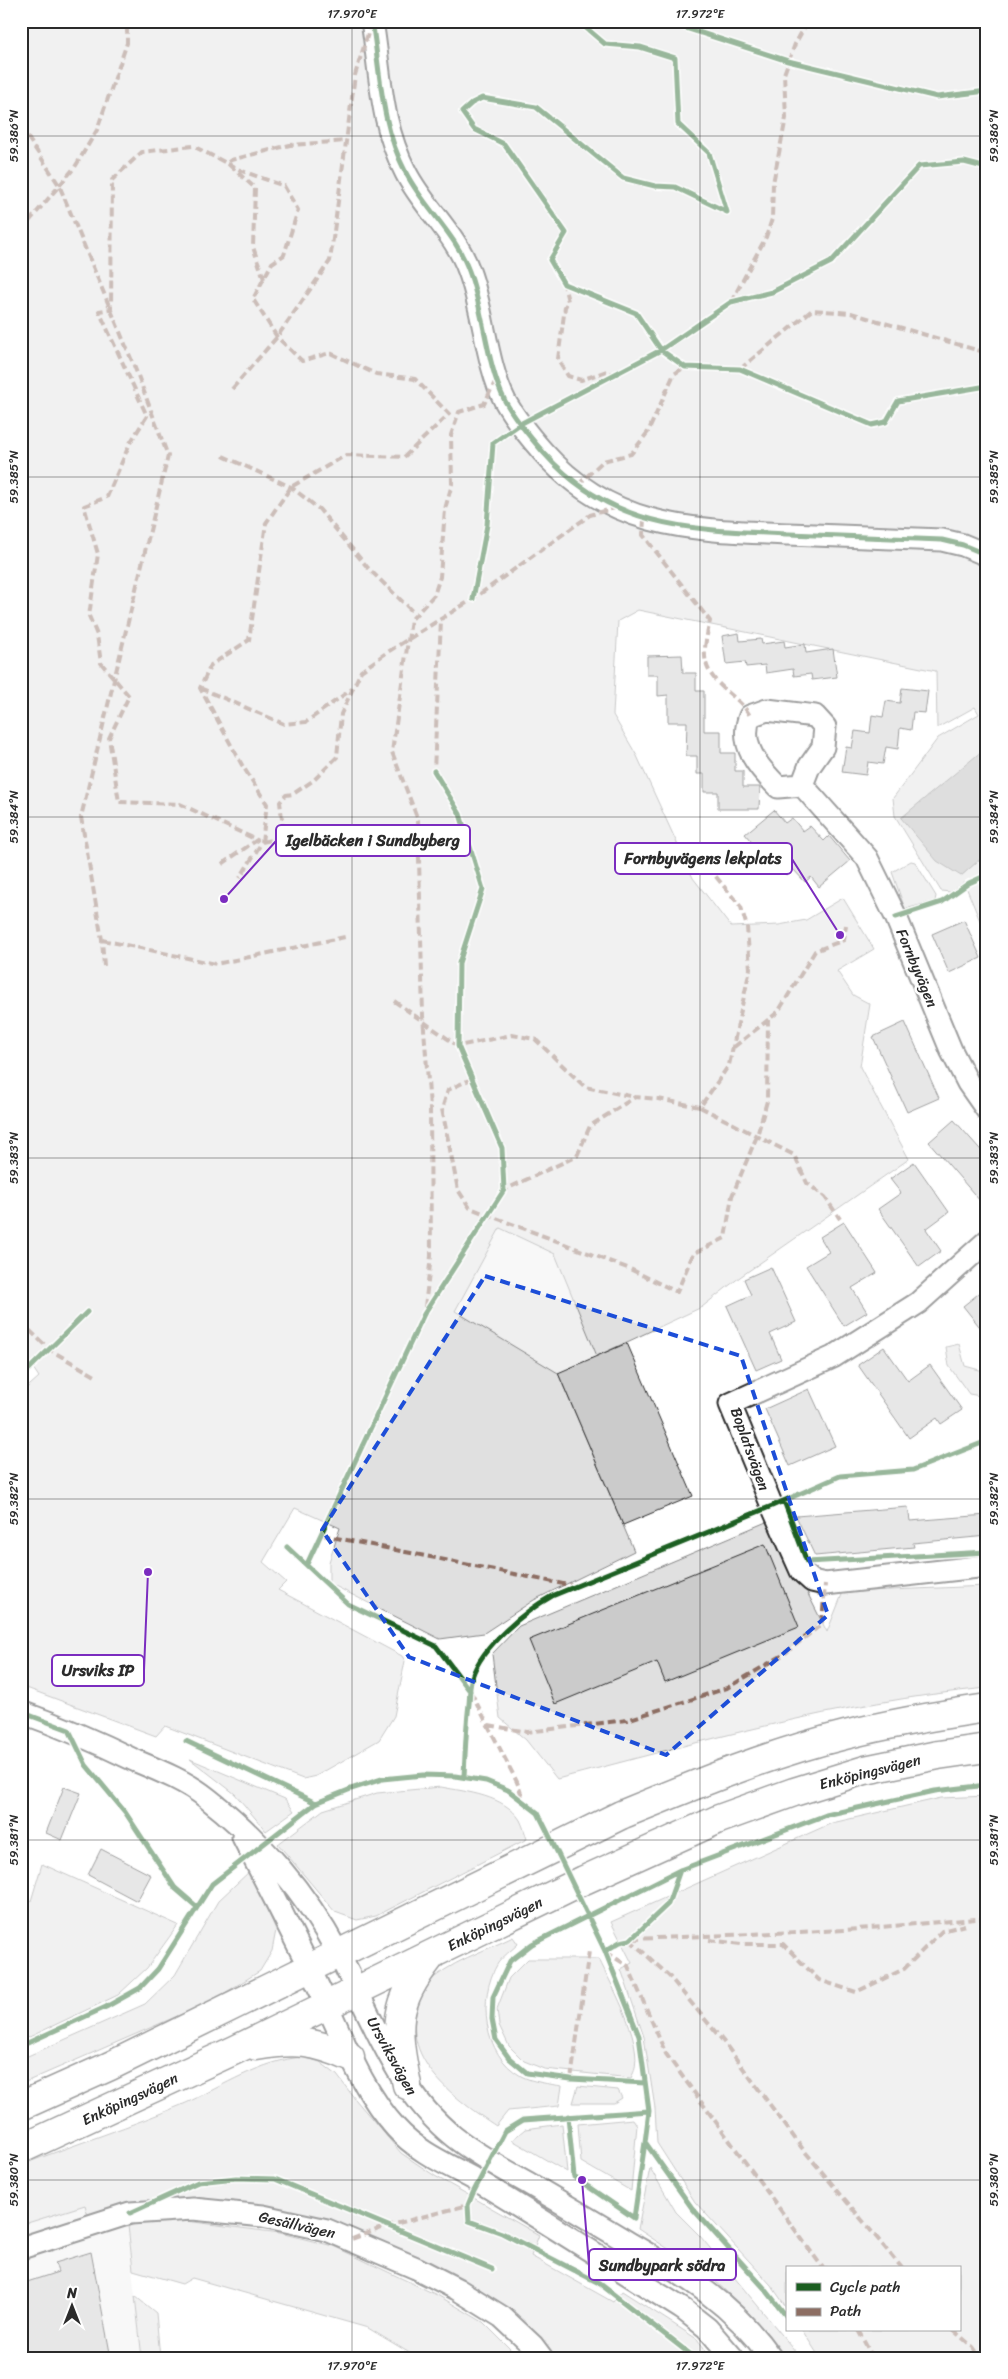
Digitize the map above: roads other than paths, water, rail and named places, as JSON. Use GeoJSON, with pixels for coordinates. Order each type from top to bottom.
{"type":"FeatureCollection","features":[{"type":"Feature","properties":{"kind":"main road"},"geometry":{"type":"LineString","coordinates":[[21,2106],[110,2066],[621,1816],[708,1779],[844,1735],[922,1718],[987,1708]]}},
{"type":"Feature","properties":{"kind":"main road","name":"Enköpingsvägen"},"geometry":{"type":"LineString","coordinates":[[21,2149],[235,2050],[584,1880],[719,1818],[865,1770],[938,1755],[987,1748]]}},
{"type":"Feature","properties":{"kind":"main road"},"geometry":{"type":"LineString","coordinates":[[407,2085],[400,2048],[400,2018],[403,1999],[414,1977],[432,1954]]}},
{"type":"Feature","properties":{"kind":"main road"},"geometry":{"type":"LineString","coordinates":[[235,2050],[268,2044],[307,2043],[324,2046],[350,2057]]}},
{"type":"Feature","properties":{"kind":"street"},"geometry":{"type":"LineString","coordinates":[[372,21],[380,90],[386,124],[394,148],[408,176],[462,252],[476,294],[496,378],[504,400],[536,444],[566,474],[592,495],[615,508],[644,519],[672,525],[757,533],[942,540],[963,545],[987,555]]}},
{"type":"Feature","properties":{"kind":"street","name":"Fornbyvägen"},"geometry":{"type":"LineString","coordinates":[[802,785],[867,858],[896,917],[951,1050],[968,1082],[987,1110]]}},
{"type":"Feature","properties":{"kind":"street","name":"Boplatsvägen"},"geometry":{"type":"LineString","coordinates":[[987,1241],[918,1303],[841,1352],[730,1404],[801,1571],[812,1581],[825,1584],[987,1566]]}},
{"type":"Feature","properties":{"kind":"street","name":"Ursviksvägen"},"geometry":{"type":"LineString","coordinates":[[21,1712],[69,1730],[164,1773],[205,1796],[272,1857],[317,1915],[407,2085],[419,2103],[455,2138],[498,2166],[680,2272],[714,2296],[739,2320],[771,2358]]}},
{"type":"Feature","properties":{"kind":"street","name":"Ursviksvägen"},"geometry":{"type":"LineString","coordinates":[[236,1824],[309,1968],[350,2057],[383,2112],[396,2129],[438,2161],[486,2186],[684,2310],[707,2328],[734,2358]]}},
{"type":"Feature","properties":{"kind":"street","name":"Gesällvägen"},"geometry":{"type":"LineString","coordinates":[[21,2248],[130,2213],[193,2209],[263,2216],[327,2230],[416,2268],[458,2289],[502,2317],[533,2346],[542,2358]]}},
{"type":"Feature","properties":{"kind":"place","name":"Igelbäcken i Sundbyberg"},"geometry":{"type":"Point","coordinates":[224,899]}},
{"type":"Feature","properties":{"kind":"place","name":"Fornbyvägens lekplats"},"geometry":{"type":"Point","coordinates":[840,935]}},
{"type":"Feature","properties":{"kind":"place","name":"Ursviks IP"},"geometry":{"type":"Point","coordinates":[148,1572]}},
{"type":"Feature","properties":{"kind":"place","name":"Sundbypark södra"},"geometry":{"type":"Point","coordinates":[582,2180]}}]}
